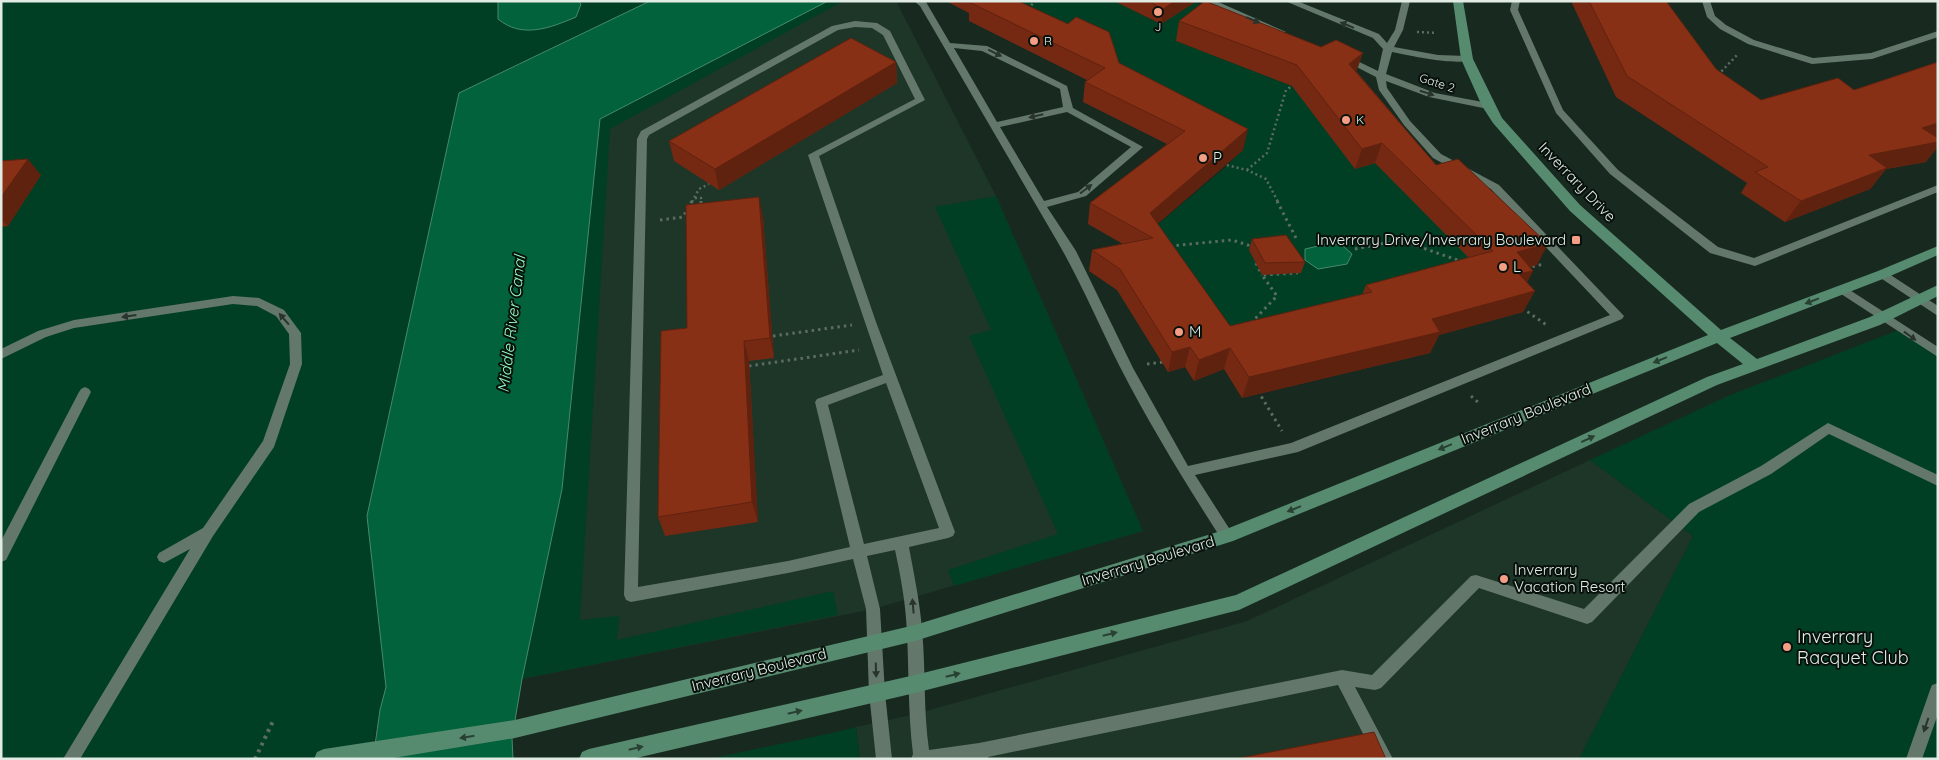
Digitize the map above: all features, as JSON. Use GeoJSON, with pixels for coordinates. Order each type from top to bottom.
{"type":"FeatureCollection","features":[{"type":"Feature","properties":{"kind":"street","name":"Inverrary Drive"},"geometry":{"type":"LineString","coordinates":[[1458,1],[1467,59],[1488,106],[1497,120],[1575,208],[1719,337],[1755,366]]}},
{"type":"Feature","properties":{"kind":"street","name":"Inverrary Boulevard"},"geometry":{"type":"LineString","coordinates":[[324,759],[515,729],[915,633],[1227,536],[1719,337],[1883,274],[1938,250]]}},
{"type":"Feature","properties":{"kind":"street"},"geometry":{"type":"LineString","coordinates":[[589,759],[915,684],[1239,602],[1712,381],[1885,316],[1938,290]]}},
{"type":"Feature","properties":{"kind":"lane"},"geometry":{"type":"LineString","coordinates":[[918,1],[923,4],[1070,251],[1127,368],[1185,472],[1227,536]]}},
{"type":"Feature","properties":{"kind":"lane"},"geometry":{"type":"LineString","coordinates":[[1208,1],[1287,34]]}},
{"type":"Feature","properties":{"kind":"lane"},"geometry":{"type":"LineString","coordinates":[[1289,1],[1376,36],[1388,49]]}},
{"type":"Feature","properties":{"kind":"lane"},"geometry":{"type":"LineString","coordinates":[[1185,472],[1293,448],[1618,316],[1495,187],[1437,156],[1407,123],[1382,88],[1381,77],[1388,49],[1399,30],[1406,1]]}},
{"type":"Feature","properties":{"kind":"lane"},"geometry":{"type":"LineString","coordinates":[[1516,1],[1514,10],[1559,111],[1614,172],[1714,250],[1755,262],[1938,188]]}},
{"type":"Feature","properties":{"kind":"lane"},"geometry":{"type":"LineString","coordinates":[[1706,1],[1711,17],[1723,26],[1751,42],[1812,62],[1872,56],[1938,34]]}},
{"type":"Feature","properties":{"kind":"lane"},"geometry":{"type":"LineString","coordinates":[[855,24],[874,25],[887,33],[920,100],[813,156],[870,322],[948,532],[859,553],[631,595],[640,223],[642,139],[645,133],[835,28],[855,24]]}},
{"type":"Feature","properties":{"kind":"lane"},"geometry":{"type":"LineString","coordinates":[[947,45],[984,48],[1064,88],[1068,109]]}},
{"type":"Feature","properties":{"kind":"lane","name":"Gate 2"},"geometry":{"type":"LineString","coordinates":[[1388,49],[1438,58],[1467,59]]}},
{"type":"Feature","properties":{"kind":"lane","name":"Gate 2"},"geometry":{"type":"LineString","coordinates":[[1338,55],[1381,77],[1455,102],[1488,106]]}},
{"type":"Feature","properties":{"kind":"lane"},"geometry":{"type":"LineString","coordinates":[[995,125],[1068,109],[1138,147],[1082,194],[1041,205]]}},
{"type":"Feature","properties":{"kind":"lane"},"geometry":{"type":"LineString","coordinates":[[1883,274],[1938,312]]}},
{"type":"Feature","properties":{"kind":"lane"},"geometry":{"type":"LineString","coordinates":[[1842,289],[1885,316],[1938,354]]}},
{"type":"Feature","properties":{"kind":"lane"},"geometry":{"type":"LineString","coordinates":[[1,355],[42,334],[74,324],[233,300],[259,302],[280,313],[296,332],[296,364],[269,444],[208,532],[71,759]]}},
{"type":"Feature","properties":{"kind":"lane"},"geometry":{"type":"LineString","coordinates":[[884,759],[877,693],[873,609],[821,402],[890,376]]}},
{"type":"Feature","properties":{"kind":"lane"},"geometry":{"type":"LineString","coordinates":[[1,556],[84,392]]}},
{"type":"Feature","properties":{"kind":"lane"},"geometry":{"type":"LineString","coordinates":[[901,544],[912,598],[915,633],[916,714],[921,759],[980,755],[1342,677],[1375,683],[1476,581],[1587,617],[1694,508],[1766,470],[1828,428],[1938,480]]}},
{"type":"Feature","properties":{"kind":"lane"},"geometry":{"type":"LineString","coordinates":[[164,557],[208,532]]}},
{"type":"Feature","properties":{"kind":"lane"},"geometry":{"type":"LineString","coordinates":[[1342,677],[1385,759]]}},
{"type":"Feature","properties":{"kind":"lane"},"geometry":{"type":"LineString","coordinates":[[1914,759],[1938,690]]}},
{"type":"Feature","properties":{"kind":"path"},"geometry":{"type":"LineString","coordinates":[[1025,10],[1032,7],[1035,1]]}},
{"type":"Feature","properties":{"kind":"path"},"geometry":{"type":"LineString","coordinates":[[1717,76],[1751,42]]}},
{"type":"Feature","properties":{"kind":"path"},"geometry":{"type":"LineString","coordinates":[[1247,170],[1266,152],[1286,90],[1300,80]]}},
{"type":"Feature","properties":{"kind":"path"},"geometry":{"type":"LineString","coordinates":[[1292,86],[1301,85]]}},
{"type":"Feature","properties":{"kind":"path"},"geometry":{"type":"LineString","coordinates":[[1218,163],[1247,170],[1266,179],[1297,240]]}},
{"type":"Feature","properties":{"kind":"path"},"geometry":{"type":"LineString","coordinates":[[640,223],[683,217],[700,189],[709,184]]}},
{"type":"Feature","properties":{"kind":"path"},"geometry":{"type":"LineString","coordinates":[[694,198],[701,198],[701,207]]}},
{"type":"Feature","properties":{"kind":"path"},"geometry":{"type":"LineString","coordinates":[[1162,246],[1232,240],[1248,244],[1249,250],[1262,275],[1277,296],[1247,326]]}},
{"type":"Feature","properties":{"kind":"path"},"geometry":{"type":"LineString","coordinates":[[1356,248],[1400,240],[1470,265]]}},
{"type":"Feature","properties":{"kind":"path"},"geometry":{"type":"LineString","coordinates":[[1249,250],[1258,249]]}},
{"type":"Feature","properties":{"kind":"path"},"geometry":{"type":"LineString","coordinates":[[1518,270],[1564,260]]}},
{"type":"Feature","properties":{"kind":"path"},"geometry":{"type":"LineString","coordinates":[[1262,275],[1298,273]]}},
{"type":"Feature","properties":{"kind":"path"},"geometry":{"type":"LineString","coordinates":[[1514,302],[1565,338]]}},
{"type":"Feature","properties":{"kind":"path"},"geometry":{"type":"LineString","coordinates":[[773,336],[870,322]]}},
{"type":"Feature","properties":{"kind":"path"},"geometry":{"type":"LineString","coordinates":[[749,366],[879,347]]}},
{"type":"Feature","properties":{"kind":"path"},"geometry":{"type":"LineString","coordinates":[[1127,368],[1171,360]]}},
{"type":"Feature","properties":{"kind":"path"},"geometry":{"type":"LineString","coordinates":[[1253,385],[1293,448]]}},
{"type":"Feature","properties":{"kind":"path"},"geometry":{"type":"LineString","coordinates":[[255,759],[274,718]]}},
{"type":"Feature","properties":{"kind":"shaded area"},"geometry":{"type":"Polygon","coordinates":[[[1,1],[650,1],[459,93],[367,516],[386,687],[369,759],[1,759],[1,1]]]}},
{"type":"Feature","properties":{"kind":"shaded area"},"geometry":{"type":"Polygon","coordinates":[[[828,1],[896,1],[996,196],[1143,531],[873,609],[522,679],[562,489],[600,119],[828,1]]]}},
{"type":"Feature","properties":{"kind":"shaded area"},"geometry":{"type":"Polygon","coordinates":[[[828,1],[843,1],[610,129],[580,620],[619,616],[617,640],[833,591],[838,615],[522,679],[600,119],[828,1]]]}},
{"type":"Feature","properties":{"kind":"shaded area"},"geometry":{"type":"Polygon","coordinates":[[[1016,1],[1115,1],[1160,24],[1197,1],[1201,21],[1176,41],[1292,86],[1402,155],[1483,272],[1225,347],[1130,248],[1227,166],[1243,149],[1016,1]]]}},
{"type":"Feature","properties":{"kind":"shaded area"},"geometry":{"type":"Polygon","coordinates":[[[996,196],[1143,531],[954,586],[948,570],[1058,534],[969,336],[991,330],[935,207],[996,196]]]}},
{"type":"Feature","properties":{"kind":"shaded area","name":"Inverrary Racquet Club"},"geometry":{"type":"Polygon","coordinates":[[[1901,329],[1938,353],[1938,759],[1579,759],[1693,536],[1590,460],[1728,396],[1901,329]]]}},
{"type":"Feature","properties":{"kind":"shaded area","name":"Inverrary Vacation Resort"},"geometry":{"type":"Polygon","coordinates":[[[1590,460],[1693,536],[1579,759],[860,759],[856,727],[916,714],[1247,621],[1590,460]]]}},
{"type":"Feature","properties":{"kind":"shaded area"},"geometry":{"type":"Polygon","coordinates":[[[856,727],[860,759],[709,759],[841,731],[856,727]]]}},
{"type":"Feature","properties":{"kind":"water"},"geometry":{"type":"Polygon","coordinates":[[[498,1],[578,1],[581,4],[576,17],[546,28],[526,30],[517,29],[498,19],[498,1]]]}},
{"type":"Feature","properties":{"kind":"water","name":"Middle River Canal"},"geometry":{"type":"Polygon","coordinates":[[[650,1],[828,1],[600,119],[562,489],[522,679],[512,738],[513,759],[373,759],[380,710],[386,687],[367,516],[459,93],[650,1]]]}},
{"type":"Feature","properties":{"kind":"water"},"geometry":{"type":"Polygon","coordinates":[[[1332,243],[1343,246],[1352,254],[1347,264],[1318,269],[1305,260],[1305,249],[1332,243]]]}},
{"type":"Feature","properties":{"kind":"building"},"geometry":{"type":"Polygon","coordinates":[[[970,1],[1018,1],[1068,24],[1076,17],[1109,32],[1119,63],[1248,129],[1150,213],[1230,326],[1372,292],[1366,285],[1493,251],[1382,143],[1362,149],[1297,65],[1179,21],[1205,1],[1321,47],[1336,40],[1363,53],[1349,64],[1436,165],[1458,159],[1548,244],[1517,252],[1533,271],[1519,274],[1535,291],[1432,319],[1440,332],[1249,377],[1230,348],[1199,360],[1190,347],[1172,352],[1120,269],[1092,250],[1153,238],[1090,203],[1185,131],[1085,82],[1105,68],[970,1]]]}},
{"type":"Feature","properties":{"kind":"building"},"geometry":{"type":"Polygon","coordinates":[[[1148,1],[1175,1],[1163,9],[1148,1]]]}},
{"type":"Feature","properties":{"kind":"building"},"geometry":{"type":"Polygon","coordinates":[[[1589,1],[1666,1],[1716,69],[1761,100],[1838,78],[1854,90],[1938,62],[1938,123],[1922,128],[1938,138],[1938,142],[1869,155],[1887,168],[1801,201],[1755,172],[1768,167],[1627,76],[1589,1]]]}},
{"type":"Feature","properties":{"kind":"building"},"geometry":{"type":"Polygon","coordinates":[[[851,38],[896,62],[715,169],[669,141],[851,38]]]}},
{"type":"Feature","properties":{"kind":"building"},"geometry":{"type":"Polygon","coordinates":[[[28,159],[1,197],[1,161],[28,159]]]}},
{"type":"Feature","properties":{"kind":"building"},"geometry":{"type":"Polygon","coordinates":[[[759,197],[770,338],[744,341],[752,502],[658,517],[661,331],[687,328],[686,205],[759,197]]]}},
{"type":"Feature","properties":{"kind":"building"},"geometry":{"type":"Polygon","coordinates":[[[1286,235],[1305,262],[1265,263],[1252,239],[1286,235]]]}},
{"type":"Feature","properties":{"kind":"building"},"geometry":{"type":"Polygon","coordinates":[[[1374,732],[1386,759],[1235,759],[1374,732]]]}},
{"type":"Feature","properties":{"kind":"place","name":"J"},"geometry":{"type":"Point","coordinates":[1158,12]}},
{"type":"Feature","properties":{"kind":"place","name":"R"},"geometry":{"type":"Point","coordinates":[1034,41]}},
{"type":"Feature","properties":{"kind":"place","name":"K"},"geometry":{"type":"Point","coordinates":[1346,120]}},
{"type":"Feature","properties":{"kind":"place","name":"P"},"geometry":{"type":"Point","coordinates":[1203,158]}},
{"type":"Feature","properties":{"kind":"place","name":"Inverrary Drive/Inverrary Boulevard"},"geometry":{"type":"Point","coordinates":[1576,240]}},
{"type":"Feature","properties":{"kind":"place","name":"L"},"geometry":{"type":"Point","coordinates":[1503,267]}},
{"type":"Feature","properties":{"kind":"place","name":"M"},"geometry":{"type":"Point","coordinates":[1179,332]}},
{"type":"Feature","properties":{"kind":"place","name":"Inverrary Vacation Resort"},"geometry":{"type":"Point","coordinates":[1504,579]}},
{"type":"Feature","properties":{"kind":"place","name":"Inverrary Racquet Club"},"geometry":{"type":"Point","coordinates":[1787,647]}}]}
